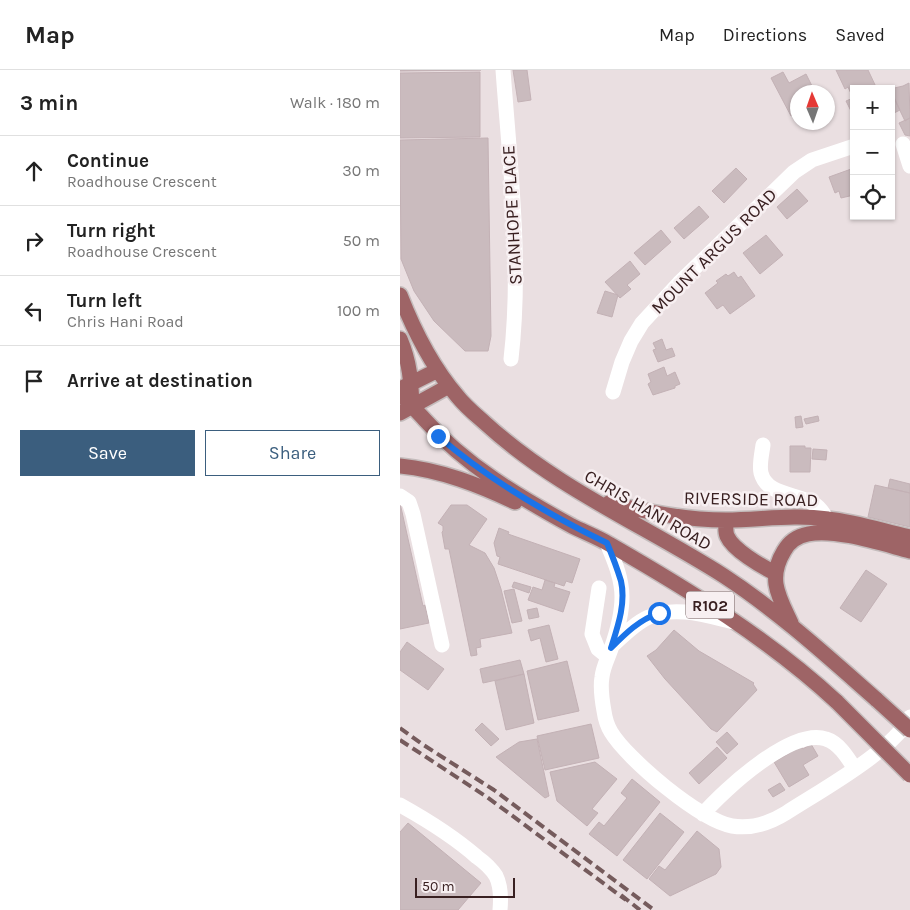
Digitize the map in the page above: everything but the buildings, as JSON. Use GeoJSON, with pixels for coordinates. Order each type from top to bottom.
{"type":"FeatureCollection","features":[{"type":"Feature","properties":{"kind":"main road","name":"CHRIS HANI ROAD"},"geometry":{"type":"LineString","coordinates":[[400,296],[408,316],[449,386],[459,399],[513,447],[590,499],[685,552],[726,578],[791,625],[910,730]]}},
{"type":"Feature","properties":{"kind":"main road"},"geometry":{"type":"LineString","coordinates":[[400,339],[407,356],[404,388],[406,410],[449,386]]}},
{"type":"Feature","properties":{"kind":"main road"},"geometry":{"type":"LineString","coordinates":[[404,388],[438,370]]}},
{"type":"Feature","properties":{"kind":"main road","name":"R102"},"geometry":{"type":"LineString","coordinates":[[406,410],[473,464],[515,492],[572,526],[607,543],[717,609],[783,656],[837,702],[910,774]]}},
{"type":"Feature","properties":{"kind":"main road"},"geometry":{"type":"LineString","coordinates":[[400,466],[464,480],[572,526]]}},
{"type":"Feature","properties":{"kind":"main road","name":"RIVERSIDE ROAD"},"geometry":{"type":"LineString","coordinates":[[590,499],[666,515],[726,520],[784,516],[827,518],[860,524],[910,538]]}},
{"type":"Feature","properties":{"kind":"main road"},"geometry":{"type":"LineString","coordinates":[[726,520],[726,531],[731,542],[761,565],[775,573],[779,596],[791,625]]}},
{"type":"Feature","properties":{"kind":"main road","name":"RIVERSIDE ROAD"},"geometry":{"type":"LineString","coordinates":[[775,573],[777,563],[785,549],[794,539],[808,534],[827,533],[860,538],[910,551]]}},
{"type":"Feature","properties":{"kind":"street","name":"STANHOPE PLACE"},"geometry":{"type":"LineString","coordinates":[[503,70],[513,204],[515,297],[511,359]]}},
{"type":"Feature","properties":{"kind":"street"},"geometry":{"type":"LineString","coordinates":[[902,144],[910,166]]}},
{"type":"Feature","properties":{"kind":"street","name":"MOUNT ARGUS ROAD"},"geometry":{"type":"LineString","coordinates":[[613,392],[630,341],[642,323],[679,283],[794,172],[812,160],[850,147]]}},
{"type":"Feature","properties":{"kind":"street"},"geometry":{"type":"LineString","coordinates":[[763,445],[760,469],[764,480],[775,490],[814,503],[827,518]]}},
{"type":"Feature","properties":{"kind":"street"},"geometry":{"type":"LineString","coordinates":[[400,496],[409,502],[442,645]]}},
{"type":"Feature","properties":{"kind":"street"},"geometry":{"type":"LineString","coordinates":[[607,543],[621,582],[622,598],[621,615],[602,677],[601,694],[604,714],[611,732],[624,749],[688,805],[703,814],[731,826],[763,825],[782,816],[855,768],[896,737],[910,717]]}},
{"type":"Feature","properties":{"kind":"street"},"geometry":{"type":"LineString","coordinates":[[599,588],[592,634],[598,649],[610,652]]}},
{"type":"Feature","properties":{"kind":"street"},"geometry":{"type":"LineString","coordinates":[[610,652],[635,625],[659,613],[690,613],[736,623]]}},
{"type":"Feature","properties":{"kind":"street"},"geometry":{"type":"LineString","coordinates":[[703,814],[717,798],[751,769],[793,743],[804,739],[820,737],[829,740],[845,754],[855,768]]}},
{"type":"Feature","properties":{"kind":"street"},"geometry":{"type":"LineString","coordinates":[[400,805],[430,820],[492,869],[500,887],[500,910]]}},
{"type":"Feature","properties":{"kind":"railway"},"geometry":{"type":"LineString","coordinates":[[400,728],[494,790],[654,910]]}},
{"type":"Feature","properties":{"kind":"railway"},"geometry":{"type":"LineString","coordinates":[[400,740],[487,797],[626,900]]}},
{"type":"Feature","properties":{"kind":"railway"},"geometry":{"type":"LineString","coordinates":[[621,895],[640,910]]}},
{"type":"Feature","properties":{"kind":"route"},"geometry":{"type":"LineString","coordinates":[[438,436],[479,469],[515,492],[572,526],[607,543],[621,582],[622,598],[621,615],[611,648],[635,625],[659,613]]}}]}
